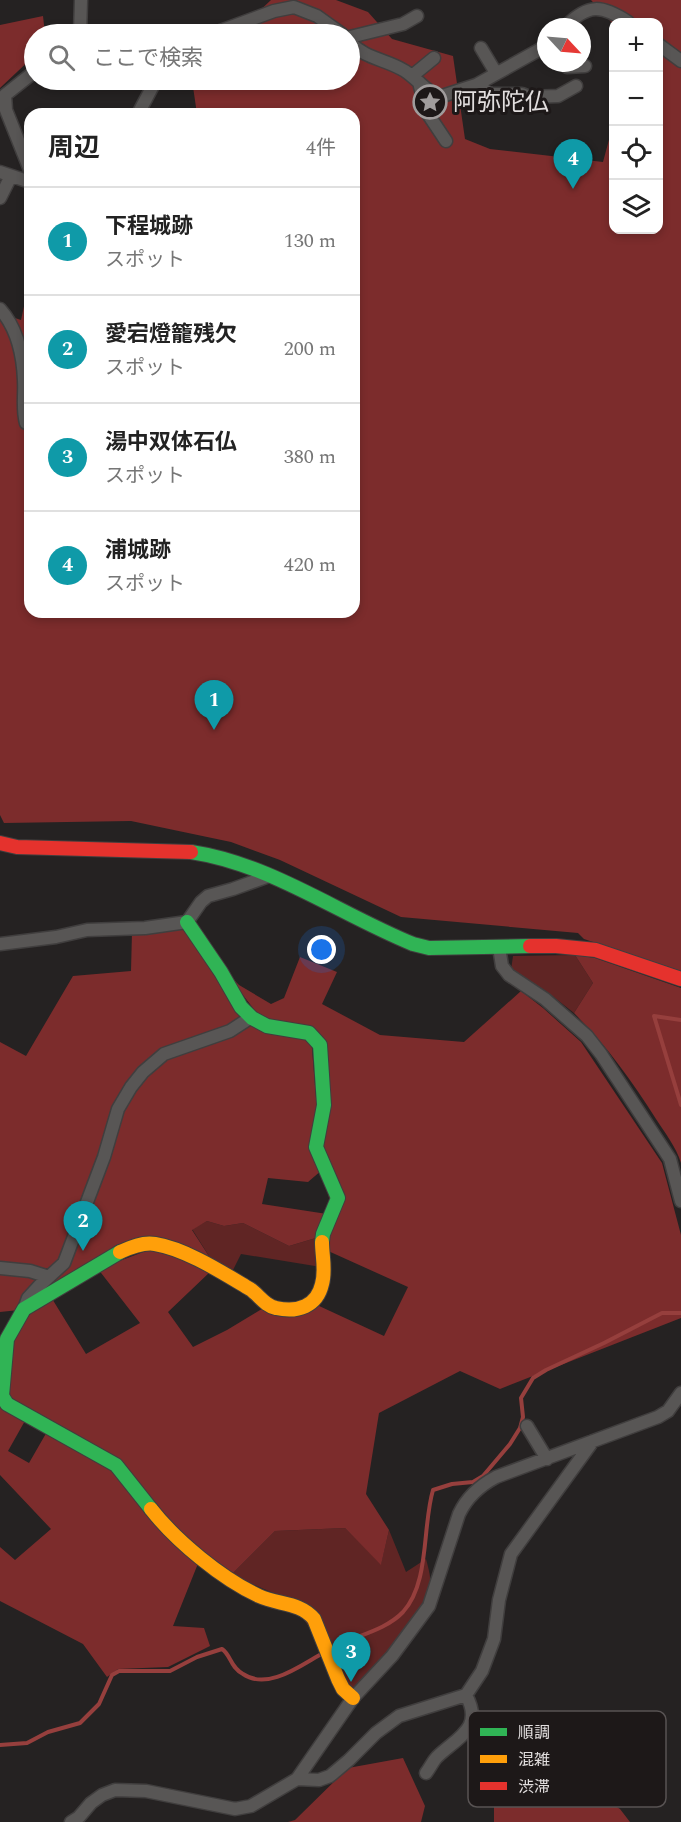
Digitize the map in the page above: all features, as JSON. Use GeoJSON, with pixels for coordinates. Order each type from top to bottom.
{"type":"FeatureCollection","features":[{"type":"Feature","properties":{"kind":"street"},"geometry":{"type":"LineString","coordinates":[[80,24],[81,0]]}},
{"type":"Feature","properties":{"kind":"street"},"geometry":{"type":"LineString","coordinates":[[239,24],[274,11],[294,7],[317,16],[328,24]]}},
{"type":"Feature","properties":{"kind":"street"},"geometry":{"type":"LineString","coordinates":[[574,18],[586,11],[605,9],[621,18]]}},
{"type":"Feature","properties":{"kind":"street"},"geometry":{"type":"LineString","coordinates":[[360,35],[403,24],[417,16]]}},
{"type":"Feature","properties":{"kind":"street"},"geometry":{"type":"LineString","coordinates":[[481,48],[496,73]]}},
{"type":"Feature","properties":{"kind":"street"},"geometry":{"type":"LineString","coordinates":[[663,48],[681,61]]}},
{"type":"Feature","properties":{"kind":"street"},"geometry":{"type":"LineString","coordinates":[[360,52],[370,58],[402,69],[430,93],[439,97],[476,85],[537,52]]}},
{"type":"Feature","properties":{"kind":"street"},"geometry":{"type":"LineString","coordinates":[[416,79],[434,58]]}},
{"type":"Feature","properties":{"kind":"street"},"geometry":{"type":"LineString","coordinates":[[416,79],[426,111],[446,141]]}},
{"type":"Feature","properties":{"kind":"street"},"geometry":{"type":"LineString","coordinates":[[24,80],[5,95],[6,110],[24,155]]}},
{"type":"Feature","properties":{"kind":"street"},"geometry":{"type":"LineString","coordinates":[[476,85],[491,94],[522,94],[529,97],[558,96],[576,86]]}},
{"type":"Feature","properties":{"kind":"street"},"geometry":{"type":"LineString","coordinates":[[141,108],[151,90]]}},
{"type":"Feature","properties":{"kind":"street"},"geometry":{"type":"LineString","coordinates":[[0,198],[5,174],[24,181]]}},
{"type":"Feature","properties":{"kind":"street"},"geometry":{"type":"LineString","coordinates":[[0,309],[15,333],[24,359]]}},
{"type":"Feature","properties":{"kind":"street"},"geometry":{"type":"LineString","coordinates":[[0,843],[17,847],[180,851],[220,858],[269,876],[413,944],[429,948],[556,946],[596,950],[681,979]]}},
{"type":"Feature","properties":{"kind":"street"},"geometry":{"type":"LineString","coordinates":[[0,944],[56,937],[87,930],[155,928],[187,922],[208,896],[233,890],[269,876]]}},
{"type":"Feature","properties":{"kind":"street"},"geometry":{"type":"LineString","coordinates":[[24,1309],[116,1253],[136,1245],[154,1244],[182,1252],[212,1267],[253,1290],[267,1304],[275,1308],[291,1309],[315,1302],[324,1276],[323,1234],[338,1198],[316,1147],[324,1105],[318,1038],[304,1031],[270,1028],[250,1018],[241,1008],[220,971],[187,922]]}},
{"type":"Feature","properties":{"kind":"street"},"geometry":{"type":"LineString","coordinates":[[499,947],[502,966],[509,975],[545,999],[587,1036],[601,1054],[670,1159],[681,1201]]}},
{"type":"Feature","properties":{"kind":"street"},"geometry":{"type":"LineString","coordinates":[[250,1018],[230,1030],[164,1054],[149,1066],[131,1087],[118,1109],[104,1157],[63,1263],[28,1298],[7,1339],[2,1396],[7,1404],[116,1465],[165,1527],[202,1558],[251,1592],[308,1612],[314,1619],[343,1689],[353,1698]]}},
{"type":"Feature","properties":{"kind":"street"},"geometry":{"type":"LineString","coordinates":[[0,1268],[30,1271],[49,1277]]}},
{"type":"Feature","properties":{"kind":"street"},"geometry":{"type":"LineString","coordinates":[[76,1820],[91,1803],[115,1790],[146,1791],[235,1809],[251,1806],[297,1779],[353,1698],[392,1656],[429,1606],[464,1503],[474,1492],[496,1477],[658,1417],[668,1411],[681,1394]]}},
{"type":"Feature","properties":{"kind":"street"},"geometry":{"type":"LineString","coordinates":[[527,1426],[547,1459]]}},
{"type":"Feature","properties":{"kind":"street"},"geometry":{"type":"LineString","coordinates":[[297,1779],[319,1780],[330,1776],[376,1733],[399,1716],[466,1695],[482,1671],[494,1638],[499,1600],[511,1554],[593,1441]]}},
{"type":"Feature","properties":{"kind":"street"},"geometry":{"type":"LineString","coordinates":[[466,1695],[472,1711]]}},
{"type":"Feature","properties":{"kind":"street"},"geometry":{"type":"LineString","coordinates":[[426,1773],[435,1758],[462,1737],[468,1728]]}},
{"type":"Feature","properties":{"kind":"shaded area"},"geometry":{"type":"Polygon","coordinates":[[[271,0],[336,0],[368,12],[392,39],[453,56],[465,139],[490,149],[603,162],[609,140],[609,234],[663,234],[663,18],[609,20],[591,0],[681,0],[681,971],[584,939],[578,933],[401,917],[280,860],[231,842],[131,821],[4,823],[0,815],[0,313],[21,320],[24,306],[24,618],[360,618],[360,108],[196,108],[193,90],[360,90],[360,24],[246,24],[271,0]]]}},
{"type":"Feature","properties":{"kind":"shaded area"},"geometry":{"type":"Polygon","coordinates":[[[43,16],[44,24],[24,24],[24,65],[0,88],[0,25],[43,16]]]}},
{"type":"Feature","properties":{"kind":"shaded area"},"geometry":{"type":"Polygon","coordinates":[[[183,928],[242,1017],[229,1027],[140,1070],[101,1156],[60,1261],[51,1269],[0,1263],[0,1042],[26,1056],[73,976],[131,971],[132,932],[183,928]]]}},
{"type":"Feature","properties":{"kind":"shaded area"},"geometry":{"type":"Polygon","coordinates":[[[575,955],[593,983],[574,1013],[546,991],[511,970],[513,956],[575,955]]]}},
{"type":"Feature","properties":{"kind":"shaded area"},"geometry":{"type":"Polygon","coordinates":[[[575,955],[595,958],[681,988],[681,1163],[670,1140],[628,1077],[574,1013],[593,983],[575,955]]]}},
{"type":"Feature","properties":{"kind":"shaded area"},"geometry":{"type":"Polygon","coordinates":[[[300,957],[337,972],[322,1004],[380,1035],[464,1042],[521,991],[581,1042],[662,1163],[681,1235],[681,1318],[500,1389],[460,1371],[379,1413],[366,1494],[389,1530],[381,1565],[345,1528],[275,1531],[231,1575],[168,1524],[125,1468],[10,1401],[9,1349],[27,1311],[51,1297],[86,1354],[140,1323],[98,1269],[154,1248],[211,1271],[168,1312],[193,1347],[265,1307],[317,1305],[384,1336],[408,1287],[326,1250],[332,1220],[323,1155],[324,1044],[263,1021],[223,969],[239,985],[271,1004],[284,998],[300,957]]]}},
{"type":"Feature","properties":{"kind":"shaded area"},"geometry":{"type":"Polygon","coordinates":[[[252,1021],[311,1037],[322,1170],[308,1182],[268,1178],[262,1204],[327,1214],[319,1237],[289,1246],[243,1223],[224,1226],[207,1221],[192,1230],[214,1264],[154,1240],[57,1286],[42,1288],[61,1272],[121,1111],[134,1089],[158,1063],[252,1021]]]}},
{"type":"Feature","properties":{"kind":"shaded area"},"geometry":{"type":"Polygon","coordinates":[[[207,1221],[224,1226],[243,1223],[289,1246],[319,1237],[321,1267],[241,1254],[231,1274],[214,1264],[192,1229],[207,1221]]]}},
{"type":"Feature","properties":{"kind":"shaded area"},"geometry":{"type":"Polygon","coordinates":[[[0,1272],[37,1277],[38,1282],[19,1310],[0,1312],[0,1272]]]}},
{"type":"Feature","properties":{"kind":"shaded area"},"geometry":{"type":"Polygon","coordinates":[[[0,1405],[26,1419],[8,1451],[29,1463],[48,1430],[105,1462],[199,1561],[173,1626],[204,1628],[210,1646],[168,1667],[118,1669],[107,1677],[83,1644],[0,1601],[0,1547],[15,1560],[51,1529],[0,1475],[0,1405]]]}},
{"type":"Feature","properties":{"kind":"shaded area"},"geometry":{"type":"Polygon","coordinates":[[[345,1528],[381,1564],[389,1530],[406,1572],[426,1559],[430,1577],[427,1594],[411,1622],[374,1668],[354,1688],[348,1687],[292,1601],[231,1575],[275,1531],[345,1528]]]}},
{"type":"Feature","properties":{"kind":"shaded area"},"geometry":{"type":"Polygon","coordinates":[[[403,1758],[425,1806],[421,1822],[288,1822],[295,1820],[348,1768],[403,1758]]]}},
{"type":"Feature","properties":{"kind":"shaded area"},"geometry":{"type":"Polygon","coordinates":[[[494,1807],[617,1807],[630,1822],[494,1822],[494,1807]]]}},
{"type":"Feature","properties":{"kind":"waterway"},"geometry":{"type":"LineString","coordinates":[[681,1020],[654,1016],[681,1105]]}},
{"type":"Feature","properties":{"kind":"waterway"},"geometry":{"type":"LineString","coordinates":[[332,1648],[396,1619],[412,1600],[421,1570],[433,1490],[452,1484],[473,1482],[483,1476],[510,1444],[520,1428],[523,1417],[521,1398],[533,1378],[662,1313],[681,1313]]}},
{"type":"Feature","properties":{"kind":"waterway"},"geometry":{"type":"LineString","coordinates":[[0,1745],[27,1743],[48,1732],[80,1723],[99,1704],[112,1675],[119,1671],[170,1671],[197,1657],[222,1649],[239,1671],[263,1680],[284,1674],[323,1653]]}},
{"type":"Feature","properties":{"kind":"traffic: fast"},"geometry":{"type":"LineString","coordinates":[[191,852],[220,858],[277,878],[413,944],[429,948],[530,946]]}},
{"type":"Feature","properties":{"kind":"traffic: fast"},"geometry":{"type":"LineString","coordinates":[[187,922],[221,972],[241,1007],[252,1018],[267,1026],[309,1033],[320,1045],[324,1105],[316,1147],[338,1198],[322,1242]]}},
{"type":"Feature","properties":{"kind":"traffic: fast"},"geometry":{"type":"LineString","coordinates":[[120,1252],[24,1309],[7,1339],[2,1396],[7,1404],[116,1465],[151,1509]]}},
{"type":"Feature","properties":{"kind":"traffic: slow"},"geometry":{"type":"LineString","coordinates":[[120,1252],[146,1244],[167,1247],[192,1256],[216,1269],[250,1289],[272,1307],[292,1309],[311,1303],[319,1292],[324,1274],[322,1242]]}},
{"type":"Feature","properties":{"kind":"traffic: slow"},"geometry":{"type":"LineString","coordinates":[[151,1509],[186,1546],[230,1580],[266,1599],[308,1613],[314,1619],[343,1689],[353,1698]]}},
{"type":"Feature","properties":{"kind":"traffic: jam"},"geometry":{"type":"LineString","coordinates":[[0,843],[17,847],[191,852]]}},
{"type":"Feature","properties":{"kind":"traffic: jam"},"geometry":{"type":"LineString","coordinates":[[530,946],[596,950],[681,979]]}},
{"type":"Feature","properties":{"kind":"place","name":"阿弥陀仏"},"geometry":{"type":"Point","coordinates":[430,102]}},
{"type":"Feature","properties":{"kind":"place","name":"浦城跡"},"geometry":{"type":"Point","coordinates":[573,189]}},
{"type":"Feature","properties":{"kind":"place","name":"下程城跡"},"geometry":{"type":"Point","coordinates":[214,730]}},
{"type":"Feature","properties":{"kind":"place","name":"愛宕燈籠残欠"},"geometry":{"type":"Point","coordinates":[83,1251]}},
{"type":"Feature","properties":{"kind":"place","name":"湯中双体石仏"},"geometry":{"type":"Point","coordinates":[351,1682]}}]}
